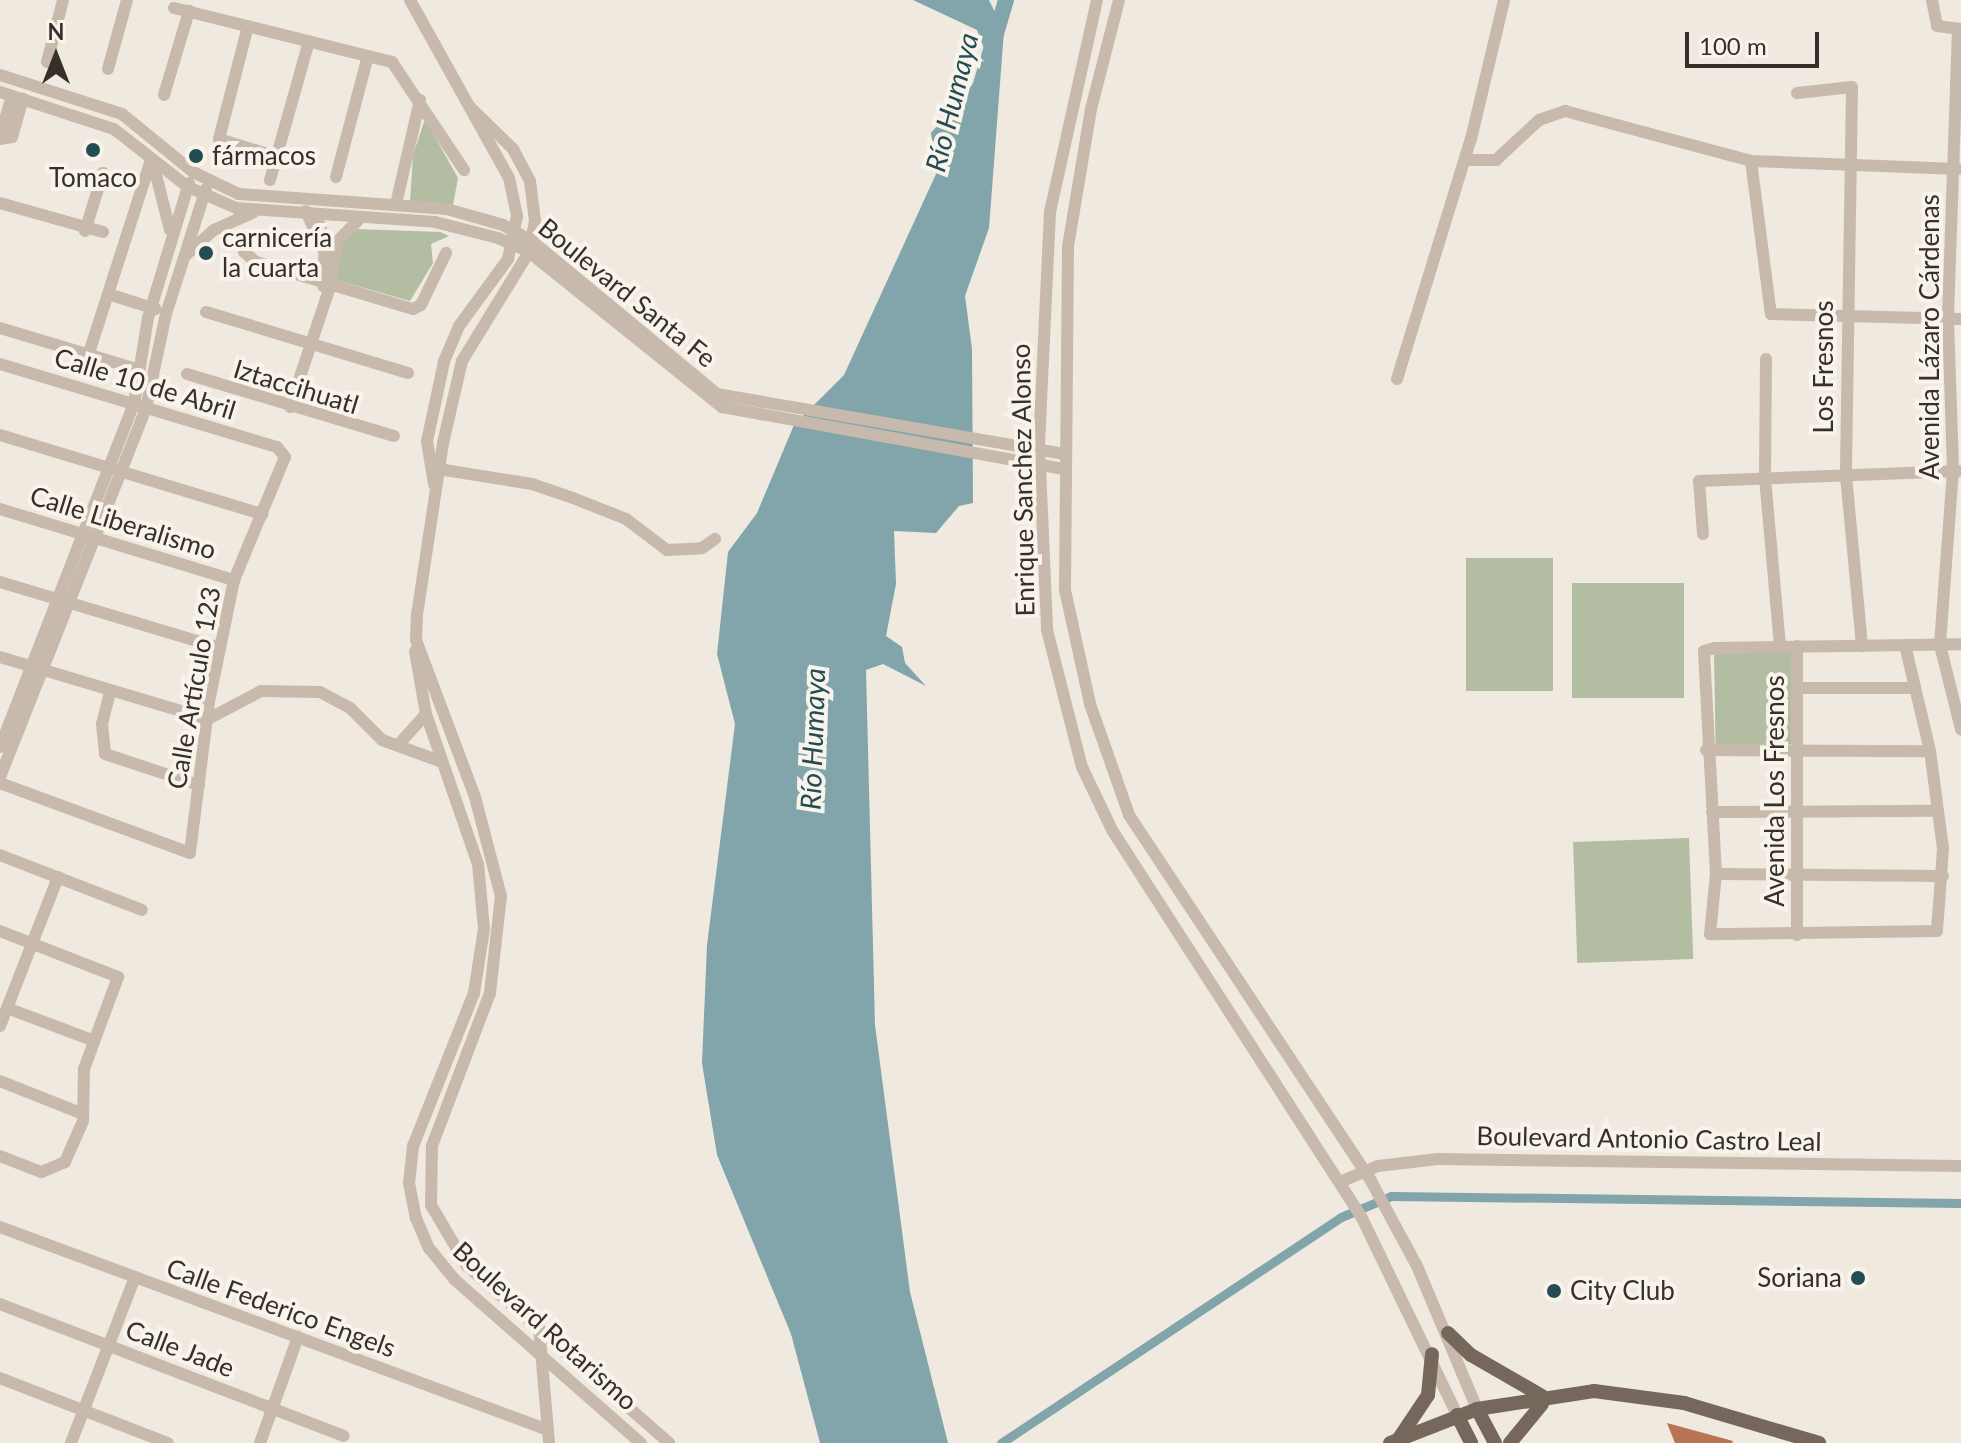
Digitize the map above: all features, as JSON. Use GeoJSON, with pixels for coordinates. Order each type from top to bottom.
{"type":"FeatureCollection","features":[{"type":"Feature","properties":{"kind":"main road"},"geometry":{"type":"LineString","coordinates":[[1448,1333],[1471,1355],[1542,1400]]}},
{"type":"Feature","properties":{"kind":"main road"},"geometry":{"type":"LineString","coordinates":[[1397,1442],[1428,1395],[1432,1354]]}},
{"type":"Feature","properties":{"kind":"main road"},"geometry":{"type":"LineString","coordinates":[[1397,1442],[1479,1413],[1542,1400],[1645,1395],[1799,1441]]}},
{"type":"Feature","properties":{"kind":"main road"},"geometry":{"type":"LineString","coordinates":[[1510,1443],[1542,1400]]}},
{"type":"Feature","properties":{"kind":"main road"},"geometry":{"type":"LineString","coordinates":[[1479,1413],[1495,1443]]}},
{"type":"Feature","properties":{"kind":"main road"},"geometry":{"type":"LineString","coordinates":[[1459,1419],[1471,1443]]}},
{"type":"Feature","properties":{"kind":"street"},"geometry":{"type":"LineString","coordinates":[[47,62],[63,0]]}},
{"type":"Feature","properties":{"kind":"street"},"geometry":{"type":"LineString","coordinates":[[108,69],[127,0]]}},
{"type":"Feature","properties":{"kind":"street"},"geometry":{"type":"LineString","coordinates":[[410,0],[513,188],[514,238],[459,326],[444,362],[427,441],[435,487],[416,640]]}},
{"type":"Feature","properties":{"kind":"street","name":"Enrique Sanchez Alonso"},"geometry":{"type":"LineString","coordinates":[[1097,0],[1050,212],[1041,403],[1030,454],[1040,465],[1047,630],[1082,767],[1145,888],[1361,1216],[1432,1354],[1459,1419]]}},
{"type":"Feature","properties":{"kind":"street","name":"Enrique Sanchez Alonso"},"geometry":{"type":"LineString","coordinates":[[1119,0],[1068,246],[1065,590],[1090,704],[1129,815],[1371,1181],[1448,1333],[1479,1413]]}},
{"type":"Feature","properties":{"kind":"street"},"geometry":{"type":"LineString","coordinates":[[1397,379],[1465,160],[1504,0]]}},
{"type":"Feature","properties":{"kind":"street"},"geometry":{"type":"LineString","coordinates":[[1932,0],[1940,27],[1959,29]]}},
{"type":"Feature","properties":{"kind":"street"},"geometry":{"type":"LineString","coordinates":[[174,8],[397,66],[464,170]]}},
{"type":"Feature","properties":{"kind":"street"},"geometry":{"type":"LineString","coordinates":[[164,95],[189,11]]}},
{"type":"Feature","properties":{"kind":"street"},"geometry":{"type":"LineString","coordinates":[[248,26],[219,139],[277,157]]}},
{"type":"Feature","properties":{"kind":"street","name":"Avenida Lázaro Cárdenas"},"geometry":{"type":"LineString","coordinates":[[1959,29],[1955,318],[1957,471],[1940,645],[1961,729]]}},
{"type":"Feature","properties":{"kind":"street"},"geometry":{"type":"LineString","coordinates":[[1087,38],[1108,43]]}},
{"type":"Feature","properties":{"kind":"street"},"geometry":{"type":"LineString","coordinates":[[270,180],[309,41]]}},
{"type":"Feature","properties":{"kind":"street"},"geometry":{"type":"LineString","coordinates":[[336,177],[368,56]]}},
{"type":"Feature","properties":{"kind":"street","name":"Boulevard Santa Fe"},"geometry":{"type":"LineString","coordinates":[[0,75],[122,114],[193,172],[209,182],[252,197],[459,211],[530,247],[717,394],[860,428],[1030,454],[1064,454]]}},
{"type":"Feature","properties":{"kind":"street"},"geometry":{"type":"LineString","coordinates":[[2,139],[16,97],[34,86]]}},
{"type":"Feature","properties":{"kind":"street","name":"Los Fresnos"},"geometry":{"type":"LineString","coordinates":[[1797,93],[1852,87],[1845,316],[1846,476],[1862,646]]}},
{"type":"Feature","properties":{"kind":"street","name":"Boulevard Santa Fe"},"geometry":{"type":"LineString","coordinates":[[16,97],[114,129],[204,197],[254,212],[449,224],[514,238]]}},
{"type":"Feature","properties":{"kind":"street"},"geometry":{"type":"LineString","coordinates":[[406,220],[401,205],[403,173],[420,100]]}},
{"type":"Feature","properties":{"kind":"street"},"geometry":{"type":"LineString","coordinates":[[434,468],[467,348],[530,247],[530,181],[513,149],[469,106]]}},
{"type":"Feature","properties":{"kind":"street"},"geometry":{"type":"LineString","coordinates":[[1465,160],[1496,160],[1539,120],[1565,111],[1751,161],[1957,169]]}},
{"type":"Feature","properties":{"kind":"street"},"geometry":{"type":"LineString","coordinates":[[89,353],[152,160]]}},
{"type":"Feature","properties":{"kind":"street"},"geometry":{"type":"LineString","coordinates":[[152,160],[170,240]]}},
{"type":"Feature","properties":{"kind":"street"},"geometry":{"type":"LineString","coordinates":[[1751,161],[1768,307],[1778,316],[1955,318]]}},
{"type":"Feature","properties":{"kind":"street"},"geometry":{"type":"LineString","coordinates":[[140,406],[140,370],[152,307],[193,172]]}},
{"type":"Feature","properties":{"kind":"street"},"geometry":{"type":"LineString","coordinates":[[85,231],[103,173]]}},
{"type":"Feature","properties":{"kind":"street"},"geometry":{"type":"LineString","coordinates":[[0,747],[36,668],[140,406],[209,182]]}},
{"type":"Feature","properties":{"kind":"street"},"geometry":{"type":"LineString","coordinates":[[290,407],[325,286],[329,246],[311,217],[309,201]]}},
{"type":"Feature","properties":{"kind":"street"},"geometry":{"type":"LineString","coordinates":[[0,203],[85,231],[103,232]]}},
{"type":"Feature","properties":{"kind":"street"},"geometry":{"type":"LineString","coordinates":[[185,256],[214,230],[254,212]]}},
{"type":"Feature","properties":{"kind":"street"},"geometry":{"type":"LineString","coordinates":[[329,246],[359,219]]}},
{"type":"Feature","properties":{"kind":"street"},"geometry":{"type":"LineString","coordinates":[[244,252],[256,262],[325,286],[418,308],[446,253]]}},
{"type":"Feature","properties":{"kind":"street"},"geometry":{"type":"LineString","coordinates":[[108,294],[166,314]]}},
{"type":"Feature","properties":{"kind":"street"},"geometry":{"type":"LineString","coordinates":[[206,312],[309,346],[408,373]]}},
{"type":"Feature","properties":{"kind":"street"},"geometry":{"type":"LineString","coordinates":[[0,328],[140,370]]}},
{"type":"Feature","properties":{"kind":"street","name":"Avenida Los Fresnos"},"geometry":{"type":"LineString","coordinates":[[1766,359],[1765,478],[1780,646]]}},
{"type":"Feature","properties":{"kind":"street","name":"Calle 10 de Abril"},"geometry":{"type":"LineString","coordinates":[[0,364],[277,447]]}},
{"type":"Feature","properties":{"kind":"street","name":"Iztaccihuatl"},"geometry":{"type":"LineString","coordinates":[[187,374],[394,436]]}},
{"type":"Feature","properties":{"kind":"street"},"geometry":{"type":"LineString","coordinates":[[1041,403],[1065,403]]}},
{"type":"Feature","properties":{"kind":"street"},"geometry":{"type":"LineString","coordinates":[[0,435],[262,514]]}},
{"type":"Feature","properties":{"kind":"street","name":"Calle Artículo 123"},"geometry":{"type":"LineString","coordinates":[[0,780],[190,853],[208,719],[234,580],[285,457],[277,447]]}},
{"type":"Feature","properties":{"kind":"street"},"geometry":{"type":"LineString","coordinates":[[1040,465],[1064,469]]}},
{"type":"Feature","properties":{"kind":"street"},"geometry":{"type":"LineString","coordinates":[[434,468],[573,498],[626,519],[667,550],[702,548],[715,539]]}},
{"type":"Feature","properties":{"kind":"street"},"geometry":{"type":"LineString","coordinates":[[1703,534],[1699,481],[1957,471]]}},
{"type":"Feature","properties":{"kind":"street","name":"Calle Liberalismo"},"geometry":{"type":"LineString","coordinates":[[0,509],[234,580]]}},
{"type":"Feature","properties":{"kind":"street"},"geometry":{"type":"LineString","coordinates":[[0,582],[220,648]]}},
{"type":"Feature","properties":{"kind":"street","name":"Boulevard Rotarismo"},"geometry":{"type":"LineString","coordinates":[[416,640],[426,714],[478,864],[482,949],[474,993],[418,1127],[409,1166],[412,1200],[439,1264],[641,1443]]}},
{"type":"Feature","properties":{"kind":"street","name":"Boulevard Rotarismo"},"geometry":{"type":"LineString","coordinates":[[416,640],[494,855],[502,910],[488,1003],[432,1146],[431,1205],[467,1266],[669,1443]]}},
{"type":"Feature","properties":{"kind":"street"},"geometry":{"type":"LineString","coordinates":[[1905,645],[1930,751],[1943,876],[1937,931],[1713,936],[1709,927],[1716,874],[1701,660],[1715,648],[1961,644]]}},
{"type":"Feature","properties":{"kind":"street","name":"Avenida Los Fresnos"},"geometry":{"type":"LineString","coordinates":[[1797,646],[1797,935]]}},
{"type":"Feature","properties":{"kind":"street"},"geometry":{"type":"LineString","coordinates":[[0,657],[208,719],[261,691],[303,688],[336,698],[382,740],[442,762]]}},
{"type":"Feature","properties":{"kind":"street"},"geometry":{"type":"LineString","coordinates":[[1797,688],[1915,688]]}},
{"type":"Feature","properties":{"kind":"street"},"geometry":{"type":"LineString","coordinates":[[110,692],[102,724],[105,754],[199,785]]}},
{"type":"Feature","properties":{"kind":"street"},"geometry":{"type":"LineString","coordinates":[[399,744],[426,714]]}},
{"type":"Feature","properties":{"kind":"street"},"geometry":{"type":"LineString","coordinates":[[0,780],[8,732]]}},
{"type":"Feature","properties":{"kind":"street"},"geometry":{"type":"LineString","coordinates":[[1706,750],[1930,751]]}},
{"type":"Feature","properties":{"kind":"street"},"geometry":{"type":"LineString","coordinates":[[1712,812],[1935,811]]}},
{"type":"Feature","properties":{"kind":"street"},"geometry":{"type":"LineString","coordinates":[[0,855],[142,910]]}},
{"type":"Feature","properties":{"kind":"street"},"geometry":{"type":"LineString","coordinates":[[1716,874],[1943,876]]}},
{"type":"Feature","properties":{"kind":"street"},"geometry":{"type":"LineString","coordinates":[[0,1026],[58,877]]}},
{"type":"Feature","properties":{"kind":"street"},"geometry":{"type":"LineString","coordinates":[[0,931],[118,977],[92,1040],[81,1083],[83,1114],[65,1162],[41,1172],[0,1156]]}},
{"type":"Feature","properties":{"kind":"street"},"geometry":{"type":"LineString","coordinates":[[7,1008],[92,1040]]}},
{"type":"Feature","properties":{"kind":"street"},"geometry":{"type":"LineString","coordinates":[[0,1081],[83,1114]]}},
{"type":"Feature","properties":{"kind":"street","name":"Boulevard Antonio Castro Leal"},"geometry":{"type":"LineString","coordinates":[[1343,1187],[1362,1170],[1418,1160],[1522,1157],[1961,1166]]}},
{"type":"Feature","properties":{"kind":"street","name":"Calle Federico Engels"},"geometry":{"type":"LineString","coordinates":[[0,1227],[298,1337],[548,1436]]}},
{"type":"Feature","properties":{"kind":"street"},"geometry":{"type":"LineString","coordinates":[[71,1443],[135,1277]]}},
{"type":"Feature","properties":{"kind":"street","name":"Calle Jade"},"geometry":{"type":"LineString","coordinates":[[0,1304],[344,1436]]}},
{"type":"Feature","properties":{"kind":"street"},"geometry":{"type":"LineString","coordinates":[[539,1328],[548,1436]]}},
{"type":"Feature","properties":{"kind":"street"},"geometry":{"type":"LineString","coordinates":[[260,1443],[298,1337]]}},
{"type":"Feature","properties":{"kind":"street"},"geometry":{"type":"LineString","coordinates":[[580,1388],[584,1368]]}},
{"type":"Feature","properties":{"kind":"street"},"geometry":{"type":"LineString","coordinates":[[0,1378],[168,1443]]}},
{"type":"Feature","properties":{"kind":"green space"},"geometry":{"type":"Polygon","coordinates":[[[425,119],[458,178],[453,205],[410,202],[413,155],[425,119]]]}},
{"type":"Feature","properties":{"kind":"green space"},"geometry":{"type":"Polygon","coordinates":[[[354,229],[440,232],[449,236],[431,244],[433,263],[410,301],[333,279],[335,251],[354,229]]]}},
{"type":"Feature","properties":{"kind":"green space"},"geometry":{"type":"Polygon","coordinates":[[[1466,558],[1553,558],[1553,691],[1466,691],[1466,558]]]}},
{"type":"Feature","properties":{"kind":"green space"},"geometry":{"type":"Polygon","coordinates":[[[1572,583],[1684,583],[1684,698],[1572,698],[1572,583]]]}},
{"type":"Feature","properties":{"kind":"green space"},"geometry":{"type":"Polygon","coordinates":[[[1794,652],[1796,744],[1716,745],[1714,653],[1794,652]]]}},
{"type":"Feature","properties":{"kind":"green space"},"geometry":{"type":"Polygon","coordinates":[[[1689,838],[1693,959],[1577,963],[1573,842],[1689,838]]]}},
{"type":"Feature","properties":{"kind":"water"},"geometry":{"type":"Polygon","coordinates":[[[913,0],[989,0],[1004,31],[989,228],[965,296],[972,349],[973,503],[959,506],[936,533],[894,531],[896,584],[886,636],[902,647],[905,663],[926,686],[883,664],[866,670],[875,1025],[910,1292],[948,1443],[820,1443],[791,1334],[717,1155],[702,1063],[707,945],[735,724],[717,654],[728,552],[757,513],[794,425],[844,375],[936,174],[931,133],[990,64],[977,30],[913,0]]]}},
{"type":"Feature","properties":{"kind":"building"},"geometry":{"type":"Polygon","coordinates":[[[1667,1423],[1733,1441],[1675,1443],[1667,1423]]]}},
{"type":"Feature","properties":{"kind":"waterway","name":"Río Humaya"},"geometry":{"type":"LineString","coordinates":[[978,94],[1006,0]]}},
{"type":"Feature","properties":{"kind":"waterway"},"geometry":{"type":"LineString","coordinates":[[1001,1443],[1341,1217],[1391,1196],[1961,1203]]}},
{"type":"Feature","properties":{"kind":"place","name":"Tomaco"},"geometry":{"type":"Point","coordinates":[93,150]}},
{"type":"Feature","properties":{"kind":"place","name":"fármacos"},"geometry":{"type":"Point","coordinates":[196,156]}},
{"type":"Feature","properties":{"kind":"place","name":"carnicería la cuarta"},"geometry":{"type":"Point","coordinates":[206,253]}},
{"type":"Feature","properties":{"kind":"place","name":"Soriana"},"geometry":{"type":"Point","coordinates":[1858,1278]}},
{"type":"Feature","properties":{"kind":"place","name":"City Club"},"geometry":{"type":"Point","coordinates":[1554,1291]}}]}
